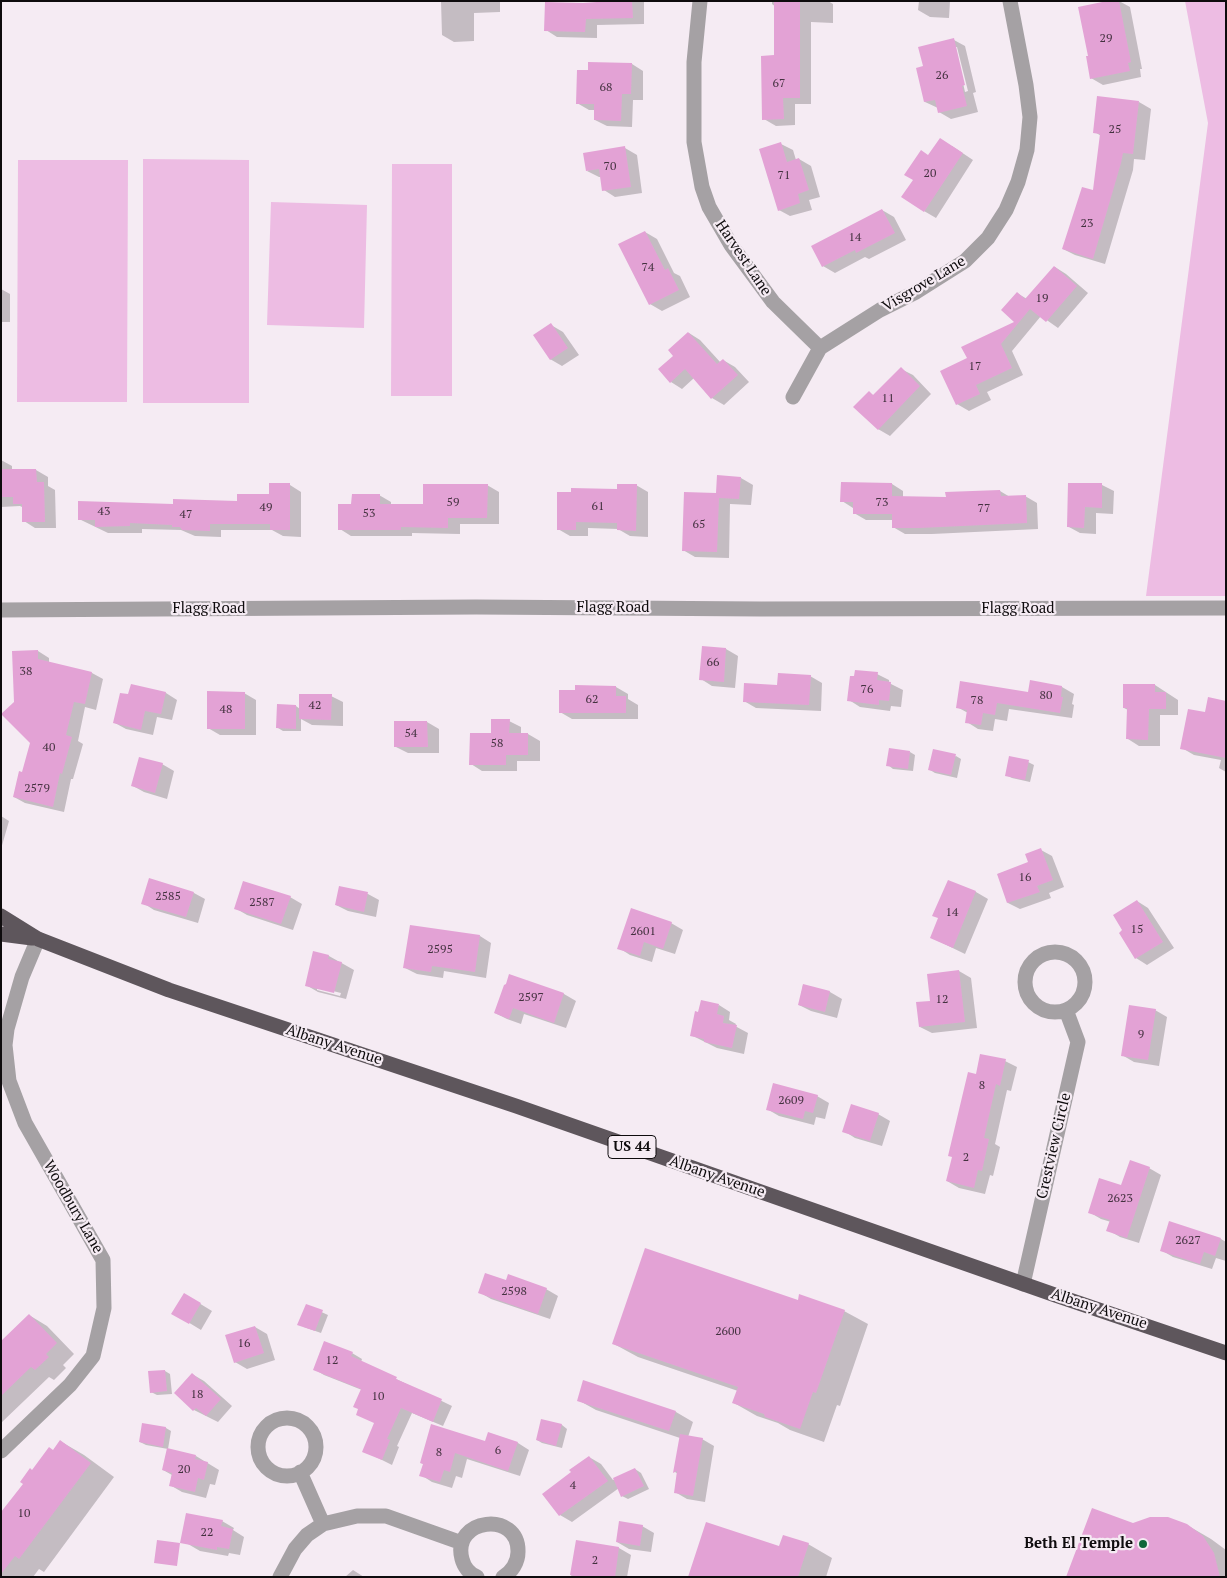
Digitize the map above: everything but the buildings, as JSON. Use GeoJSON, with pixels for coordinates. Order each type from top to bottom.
{"type":"FeatureCollection","features":[{"type":"Feature","properties":{"kind":"highway","name":"Albany Avenue"},"geometry":{"type":"LineString","coordinates":[[1,916],[38,939],[169,990],[516,1106],[1023,1284],[1226,1353]]}},
{"type":"Feature","properties":{"kind":"highway","name":"Albany Avenue"},"geometry":{"type":"LineString","coordinates":[[1,934],[38,939]]}},
{"type":"Feature","properties":{"kind":"street","name":"Harvest Lane"},"geometry":{"type":"LineString","coordinates":[[700,1],[694,62],[694,142],[702,187],[709,207],[730,245],[773,302],[820,348]]}},
{"type":"Feature","properties":{"kind":"street","name":"Visgrove Lane"},"geometry":{"type":"LineString","coordinates":[[793,397],[820,348],[880,310],[916,292],[965,261],[988,238],[1006,210],[1018,182],[1027,150],[1030,117],[1010,1]]}},
{"type":"Feature","properties":{"kind":"street","name":"Flagg Road"},"geometry":{"type":"LineString","coordinates":[[1,610],[476,607],[751,609],[1226,608]]}},
{"type":"Feature","properties":{"kind":"street","name":"Woodbury Lane"},"geometry":{"type":"LineString","coordinates":[[1,1451],[70,1385],[93,1356],[104,1308],[103,1260],[25,1123],[9,1081],[5,1045],[7,1029],[22,977],[38,939]]}},
{"type":"Feature","properties":{"kind":"street","name":"Crestview Circle"},"geometry":{"type":"LineString","coordinates":[[1023,1284],[1078,1042],[1066,1010]]}},
{"type":"Feature","properties":{"kind":"street"},"geometry":{"type":"LineString","coordinates":[[300,1472],[323,1524]]}},
{"type":"Feature","properties":{"kind":"street"},"geometry":{"type":"LineString","coordinates":[[280,1577],[295,1549],[308,1535],[323,1524],[357,1516],[386,1516],[462,1543]]}},
{"type":"Feature","properties":{"kind":"street"},"geometry":{"type":"LineString","coordinates":[[477,1577],[467,1568],[462,1560],[462,1543],[467,1534],[475,1528],[484,1524],[494,1523],[503,1526],[511,1532],[518,1550],[517,1560],[513,1568],[503,1577]]}},
{"type":"Feature","properties":{"kind":"shaded area"},"geometry":{"type":"Polygon","coordinates":[[[1185,1],[1226,1],[1226,596],[1146,596],[1208,123],[1185,1]]]}},
{"type":"Feature","properties":{"kind":"shaded area"},"geometry":{"type":"Polygon","coordinates":[[[143,159],[249,160],[249,403],[143,403],[143,159]]]}},
{"type":"Feature","properties":{"kind":"shaded area"},"geometry":{"type":"Polygon","coordinates":[[[18,160],[128,160],[127,402],[17,402],[18,160]]]}},
{"type":"Feature","properties":{"kind":"shaded area"},"geometry":{"type":"Polygon","coordinates":[[[392,164],[452,164],[452,396],[391,396],[392,164]]]}},
{"type":"Feature","properties":{"kind":"shaded area"},"geometry":{"type":"Polygon","coordinates":[[[271,202],[367,205],[364,328],[267,325],[271,202]]]}},
{"type":"Feature","properties":{"kind":"place","name":"Beth El Temple"},"geometry":{"type":"Point","coordinates":[1143,1544]}}]}
